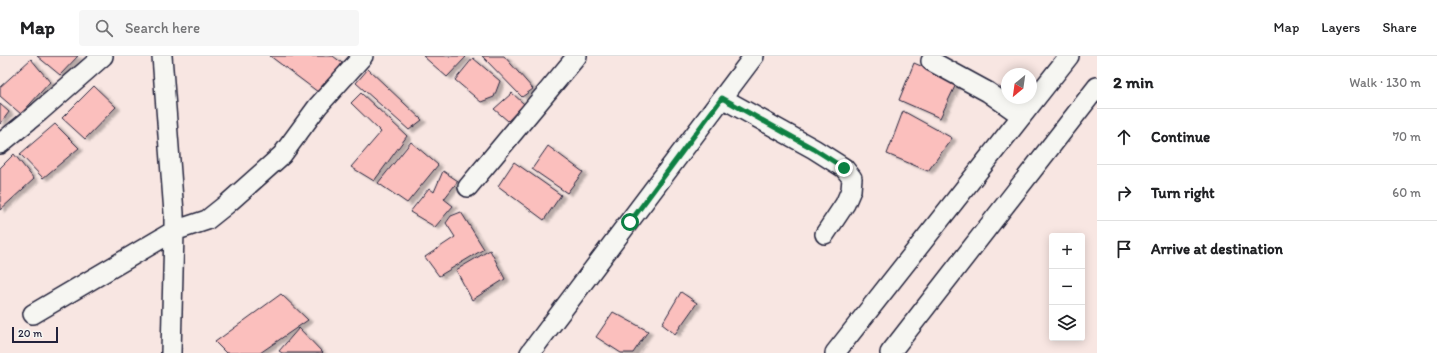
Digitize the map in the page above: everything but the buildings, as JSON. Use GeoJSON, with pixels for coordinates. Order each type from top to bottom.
{"type":"FeatureCollection","features":[{"type":"Feature","properties":{"kind":"street"},"geometry":{"type":"LineString","coordinates":[[0,144],[103,56]]}},
{"type":"Feature","properties":{"kind":"street"},"geometry":{"type":"LineString","coordinates":[[162,56],[174,213],[172,353]]}},
{"type":"Feature","properties":{"kind":"street"},"geometry":{"type":"LineString","coordinates":[[33,314],[174,231],[207,220],[282,155],[318,106],[362,56]]}},
{"type":"Feature","properties":{"kind":"street"},"geometry":{"type":"LineString","coordinates":[[468,187],[577,56]]}},
{"type":"Feature","properties":{"kind":"street"},"geometry":{"type":"LineString","coordinates":[[530,353],[754,56]]}},
{"type":"Feature","properties":{"kind":"street"},"geometry":{"type":"LineString","coordinates":[[835,353],[1069,56]]}},
{"type":"Feature","properties":{"kind":"street"},"geometry":{"type":"LineString","coordinates":[[931,61],[988,92],[1022,116]]}},
{"type":"Feature","properties":{"kind":"street"},"geometry":{"type":"LineString","coordinates":[[890,353],[1097,87]]}},
{"type":"Feature","properties":{"kind":"street"},"geometry":{"type":"LineString","coordinates":[[722,98],[814,149],[844,168],[852,178],[851,190],[845,204],[825,234]]}},
{"type":"Feature","properties":{"kind":"route"},"geometry":{"type":"LineString","coordinates":[[630,222],[722,98],[814,149],[844,168]]}}]}
